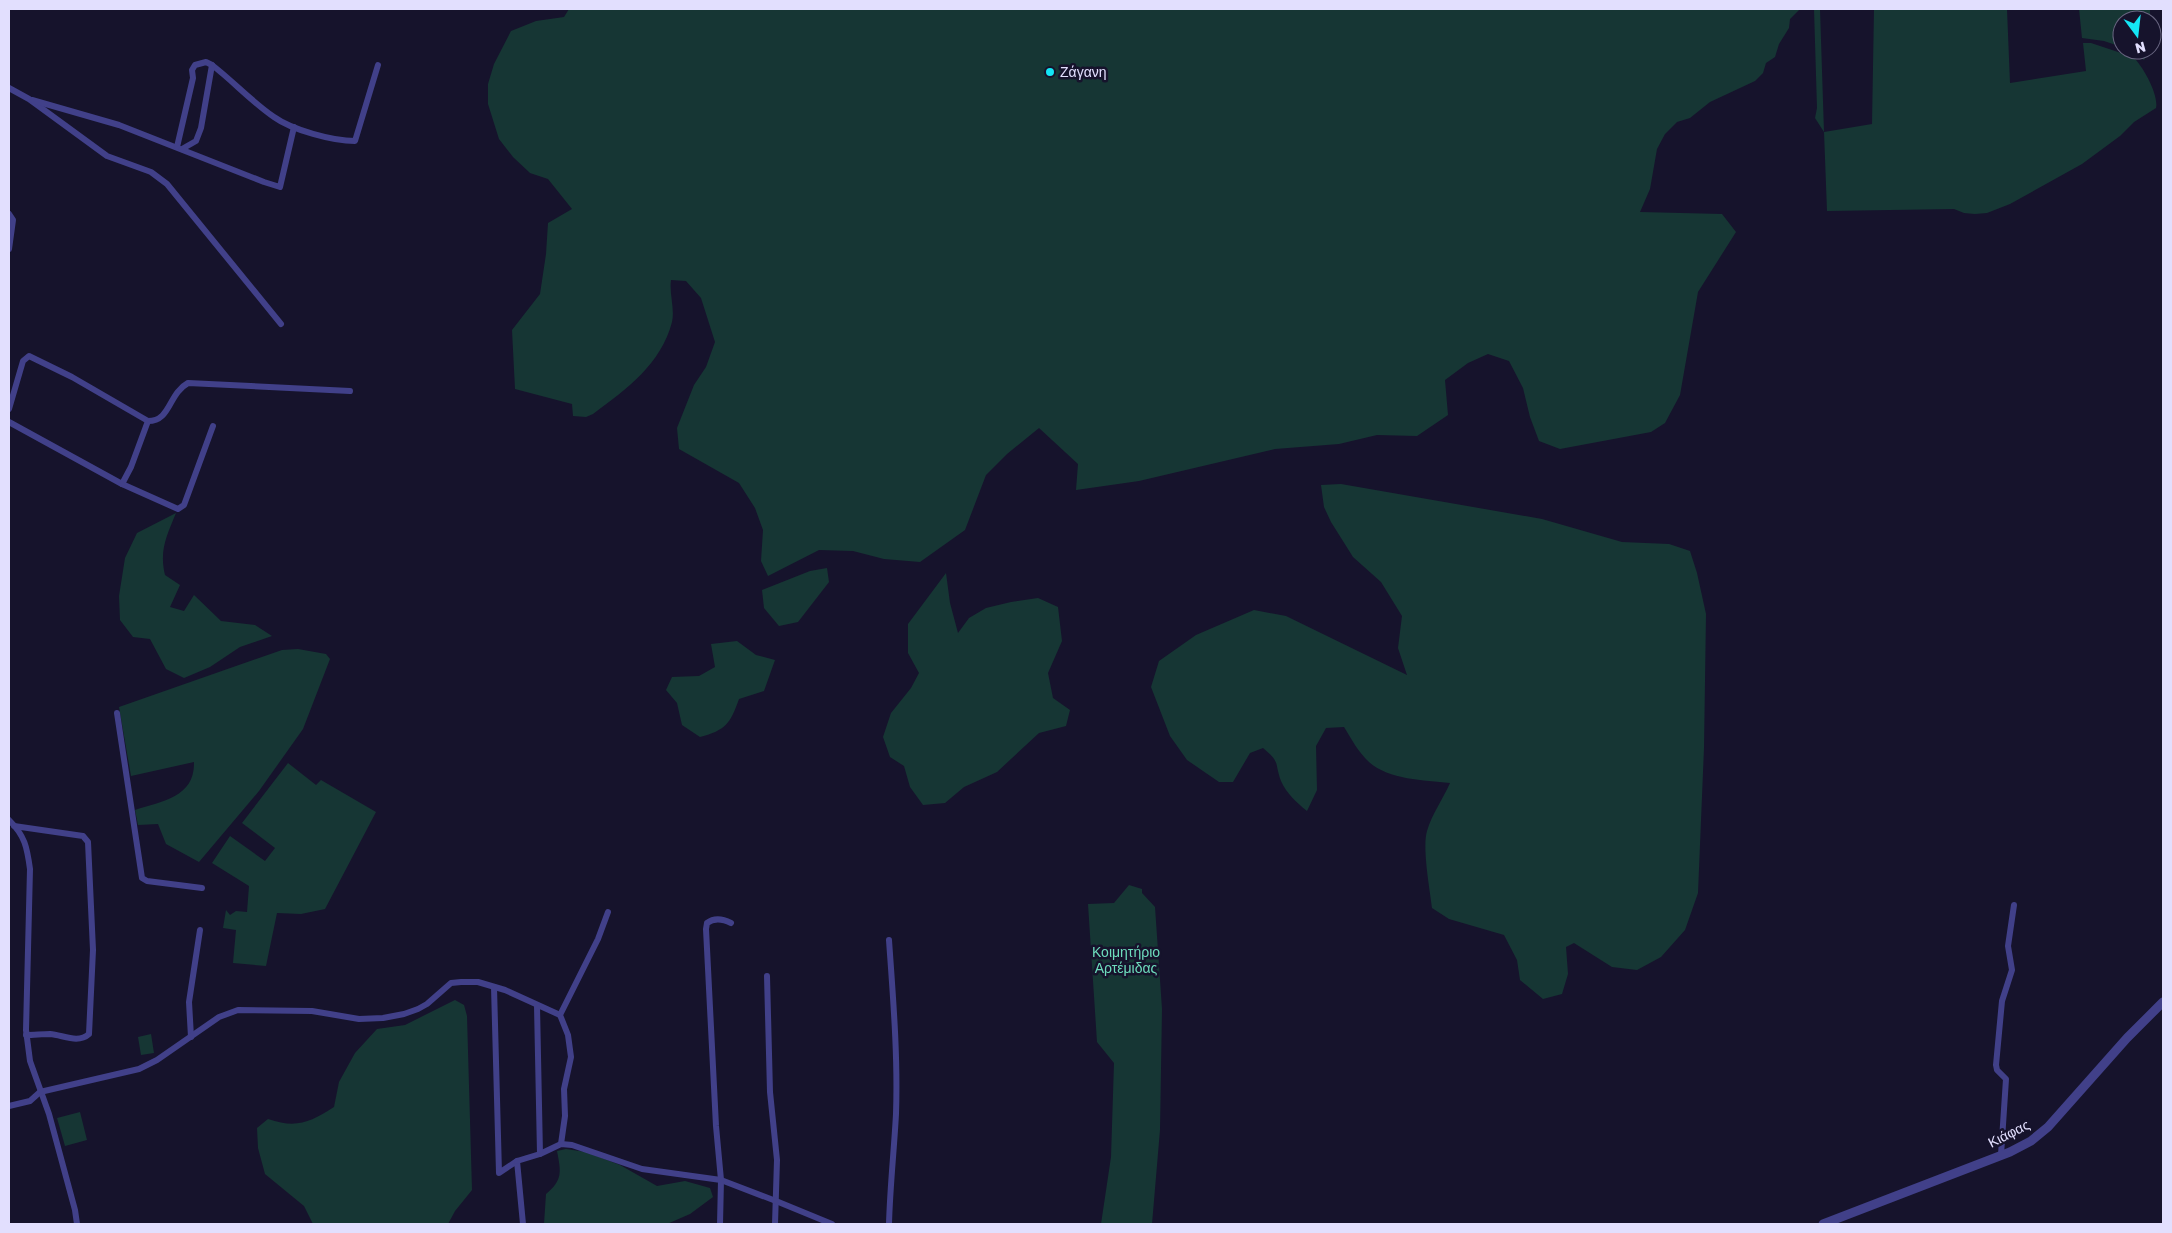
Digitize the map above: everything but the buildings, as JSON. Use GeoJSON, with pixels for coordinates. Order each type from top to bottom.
{"type":"FeatureCollection","features":[{"type":"Feature","properties":{"kind":"street"},"geometry":{"type":"LineString","coordinates":[[180,148],[193,78],[192,70],[195,64],[206,62],[212,65],[275,118],[294,127],[330,137],[355,141],[378,65]]}},
{"type":"Feature","properties":{"kind":"street"},"geometry":{"type":"LineString","coordinates":[[180,148],[196,140],[212,65]]}},
{"type":"Feature","properties":{"kind":"street"},"geometry":{"type":"LineString","coordinates":[[9,88],[29,99],[107,156],[151,172],[167,184],[280,324]]}},
{"type":"Feature","properties":{"kind":"street"},"geometry":{"type":"LineString","coordinates":[[29,99],[119,125],[280,187],[294,127]]}},
{"type":"Feature","properties":{"kind":"street"},"geometry":{"type":"LineString","coordinates":[[9,214],[13,220],[9,250]]}},
{"type":"Feature","properties":{"kind":"street"},"geometry":{"type":"LineString","coordinates":[[9,409],[23,361],[29,356],[72,377],[148,421],[154,421],[164,415],[176,392],[188,383],[350,391]]}},
{"type":"Feature","properties":{"kind":"street"},"geometry":{"type":"LineString","coordinates":[[122,484],[131,467],[148,421]]}},
{"type":"Feature","properties":{"kind":"street"},"geometry":{"type":"LineString","coordinates":[[9,422],[122,484],[175,509],[180,509],[184,505],[213,426]]}},
{"type":"Feature","properties":{"kind":"street"},"geometry":{"type":"LineString","coordinates":[[116,713],[142,878],[147,881],[202,888]]}},
{"type":"Feature","properties":{"kind":"street"},"geometry":{"type":"LineString","coordinates":[[9,820],[22,834],[27,849],[30,869],[26,1035],[30,1061],[49,1114],[75,1210],[77,1224]]}},
{"type":"Feature","properties":{"kind":"street"},"geometry":{"type":"LineString","coordinates":[[14,826],[83,836],[88,842],[93,950],[89,1034],[81,1039],[52,1034],[26,1035]]}},
{"type":"Feature","properties":{"kind":"street"},"geometry":{"type":"LineString","coordinates":[[2001,1155],[2006,1079],[1997,1070],[1996,1065],[2002,1001],[2012,970],[2008,946],[2014,905]]}},
{"type":"Feature","properties":{"kind":"street"},"geometry":{"type":"LineString","coordinates":[[560,1016],[594,948],[608,912]]}},
{"type":"Feature","properties":{"kind":"street"},"geometry":{"type":"LineString","coordinates":[[720,1224],[721,1180],[716,1126],[706,930],[707,923],[712,920],[725,920],[731,923]]}},
{"type":"Feature","properties":{"kind":"street"},"geometry":{"type":"LineString","coordinates":[[191,1037],[189,1002],[200,930]]}},
{"type":"Feature","properties":{"kind":"street"},"geometry":{"type":"LineString","coordinates":[[889,940],[896,1105],[890,1180],[889,1224]]}},
{"type":"Feature","properties":{"kind":"street"},"geometry":{"type":"LineString","coordinates":[[767,976],[770,1092],[777,1160],[775,1224]]}},
{"type":"Feature","properties":{"kind":"street"},"geometry":{"type":"LineString","coordinates":[[9,1106],[30,1101],[40,1092],[139,1068],[157,1060],[219,1017],[238,1010],[312,1011],[359,1019],[377,1018],[404,1014],[418,1009],[427,1004],[451,983],[478,982],[519,996],[536,1006],[560,1016],[568,1036],[571,1058],[564,1089],[565,1116],[561,1144]]}},
{"type":"Feature","properties":{"kind":"street"},"geometry":{"type":"LineString","coordinates":[[494,987],[499,1173],[518,1161],[540,1154],[561,1144],[572,1145],[600,1153],[642,1169],[721,1180],[776,1200],[832,1224]]}},
{"type":"Feature","properties":{"kind":"street","name":"Κιάφας"},"geometry":{"type":"LineString","coordinates":[[1823,1224],[2001,1155],[2031,1141],[2048,1127],[2126,1038],[2163,1002]]}},
{"type":"Feature","properties":{"kind":"street"},"geometry":{"type":"LineString","coordinates":[[536,1006],[540,1154]]}},
{"type":"Feature","properties":{"kind":"street"},"geometry":{"type":"LineString","coordinates":[[518,1161],[522,1224]]}},
{"type":"Feature","properties":{"kind":"green space"},"geometry":{"type":"Polygon","coordinates":[[[569,9],[1800,9],[1790,19],[1789,28],[1779,44],[1775,57],[1766,63],[1763,73],[1755,81],[1710,102],[1690,118],[1677,122],[1665,134],[1657,149],[1650,189],[1640,212],[1722,214],[1736,232],[1698,292],[1680,395],[1665,423],[1651,432],[1560,449],[1539,441],[1530,417],[1523,388],[1509,361],[1488,354],[1468,363],[1445,380],[1448,415],[1417,436],[1377,435],[1339,444],[1275,449],[1139,481],[1076,490],[1078,464],[1039,428],[1007,454],[986,475],[965,530],[920,562],[884,559],[853,551],[819,550],[768,576],[761,561],[763,530],[755,508],[739,483],[679,449],[677,428],[694,385],[706,367],[715,342],[701,298],[686,281],[671,280],[672,322],[660,351],[630,385],[593,414],[586,417],[573,416],[572,404],[515,389],[512,330],[540,294],[548,223],[572,209],[548,179],[530,173],[513,157],[499,139],[488,104],[488,84],[494,64],[511,31],[536,21],[564,17],[569,9]]]}},
{"type":"Feature","properties":{"kind":"green space"},"geometry":{"type":"Polygon","coordinates":[[[1814,9],[1820,9],[1824,132],[1815,118],[1817,108],[1814,9]]]}},
{"type":"Feature","properties":{"kind":"green space"},"geometry":{"type":"Polygon","coordinates":[[[1874,9],[2007,9],[2010,83],[2086,71],[2083,43],[2091,43],[2112,50],[2112,60],[2135,60],[2153,89],[2156,108],[2134,122],[2120,136],[2082,164],[2010,204],[1987,213],[1964,213],[1954,209],[1827,211],[1824,132],[1872,124],[1874,9]]]}},
{"type":"Feature","properties":{"kind":"green space"},"geometry":{"type":"Polygon","coordinates":[[[2079,9],[2150,9],[2112,10],[2112,44],[2082,38],[2079,9]]]}},
{"type":"Feature","properties":{"kind":"green space"},"geometry":{"type":"Polygon","coordinates":[[[1341,484],[1542,519],[1622,542],[1669,544],[1690,551],[1706,614],[1704,748],[1698,893],[1685,930],[1661,957],[1637,970],[1612,967],[1574,943],[1566,947],[1568,974],[1562,994],[1543,999],[1520,980],[1517,960],[1504,935],[1449,919],[1432,908],[1425,848],[1427,831],[1450,783],[1418,780],[1386,772],[1377,768],[1365,758],[1344,727],[1326,728],[1316,746],[1317,790],[1307,811],[1286,790],[1281,781],[1275,760],[1263,748],[1250,753],[1233,782],[1219,782],[1187,760],[1170,736],[1151,687],[1159,661],[1196,635],[1254,610],[1286,616],[1407,675],[1398,648],[1402,616],[1381,582],[1353,557],[1324,507],[1321,485],[1341,484]]]}},
{"type":"Feature","properties":{"kind":"green space"},"geometry":{"type":"Polygon","coordinates":[[[176,513],[163,550],[165,575],[180,585],[170,607],[184,611],[194,595],[221,621],[255,625],[272,636],[240,647],[210,667],[184,678],[166,669],[150,639],[133,637],[120,620],[119,596],[125,558],[137,533],[176,513]]]}},
{"type":"Feature","properties":{"kind":"green space"},"geometry":{"type":"Polygon","coordinates":[[[827,568],[829,582],[798,622],[779,626],[764,608],[762,590],[810,571],[827,568]]]}},
{"type":"Feature","properties":{"kind":"green space"},"geometry":{"type":"Polygon","coordinates":[[[946,573],[950,603],[958,633],[969,618],[986,608],[1038,598],[1058,607],[1062,641],[1048,673],[1053,698],[1070,710],[1066,726],[1039,733],[997,772],[964,787],[945,803],[923,805],[910,787],[904,766],[890,757],[883,737],[891,713],[911,688],[919,673],[908,653],[908,624],[946,573]]]}},
{"type":"Feature","properties":{"kind":"green space"},"geometry":{"type":"Polygon","coordinates":[[[737,641],[756,655],[775,660],[764,691],[739,699],[726,725],[716,732],[700,737],[682,725],[677,703],[666,690],[672,677],[699,676],[715,667],[711,644],[737,641]]]}},
{"type":"Feature","properties":{"kind":"green space"},"geometry":{"type":"Polygon","coordinates":[[[298,649],[326,654],[330,659],[303,729],[259,791],[199,862],[166,844],[158,824],[138,825],[135,810],[166,800],[183,790],[193,774],[194,762],[131,776],[119,707],[282,650],[298,649]]]}},
{"type":"Feature","properties":{"kind":"green space"},"geometry":{"type":"Polygon","coordinates":[[[288,763],[316,785],[321,780],[376,812],[325,909],[301,914],[277,913],[266,966],[233,963],[236,930],[223,928],[226,910],[230,915],[236,911],[247,912],[249,886],[212,863],[230,836],[265,861],[275,848],[242,823],[288,763]]]}},
{"type":"Feature","properties":{"kind":"green space","name":"Κοιμητήριο Αρτέμιδας"},"geometry":{"type":"Polygon","coordinates":[[[1129,885],[1142,889],[1142,893],[1155,907],[1162,1009],[1160,1130],[1152,1224],[1101,1224],[1111,1157],[1114,1063],[1097,1042],[1088,904],[1114,903],[1129,885]]]}},
{"type":"Feature","properties":{"kind":"green space"},"geometry":{"type":"Polygon","coordinates":[[[455,1000],[464,1005],[467,1016],[472,1190],[455,1211],[448,1224],[313,1224],[304,1206],[265,1174],[258,1148],[257,1128],[268,1119],[295,1124],[303,1122],[318,1117],[334,1107],[339,1082],[355,1053],[377,1029],[405,1025],[455,1000]]]}},
{"type":"Feature","properties":{"kind":"green space"},"geometry":{"type":"Polygon","coordinates":[[[151,1034],[154,1053],[141,1055],[138,1037],[151,1034]]]}},
{"type":"Feature","properties":{"kind":"green space"},"geometry":{"type":"Polygon","coordinates":[[[80,1112],[87,1140],[65,1146],[57,1118],[80,1112]]]}},
{"type":"Feature","properties":{"kind":"green space"},"geometry":{"type":"Polygon","coordinates":[[[566,1149],[586,1152],[620,1165],[657,1186],[685,1181],[710,1188],[713,1197],[690,1214],[667,1224],[544,1224],[546,1194],[558,1180],[560,1170],[557,1151],[566,1149]]]}},
{"type":"Feature","properties":{"kind":"place","name":"Ζάγανη"},"geometry":{"type":"Point","coordinates":[1050,72]}}]}
